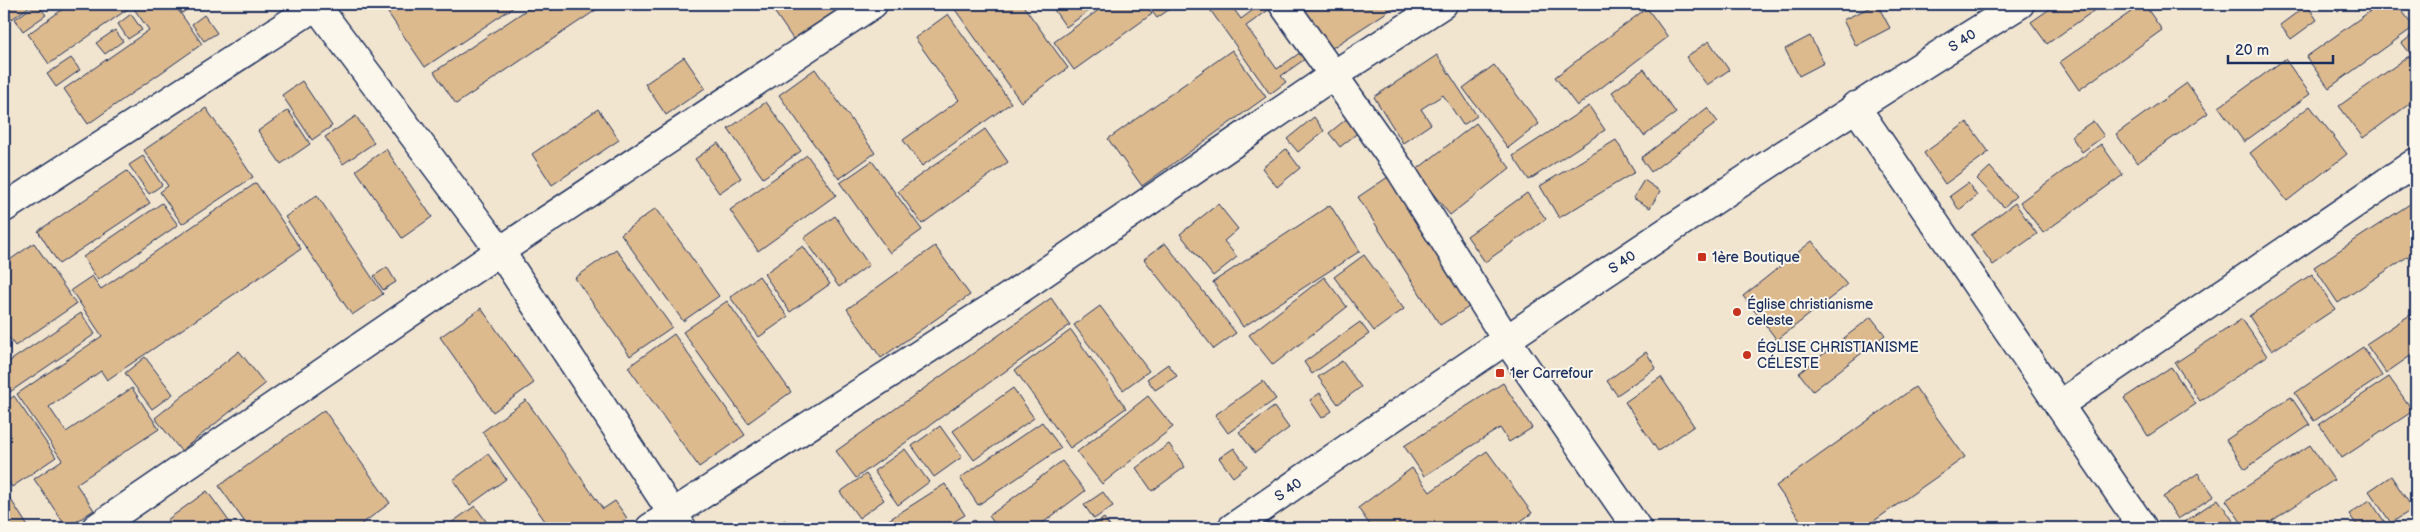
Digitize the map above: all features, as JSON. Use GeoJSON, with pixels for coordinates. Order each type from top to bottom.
{"type":"FeatureCollection","features":[{"type":"Feature","properties":{"kind":"street"},"geometry":{"type":"LineString","coordinates":[[4,208],[316,4],[500,251],[668,523],[1007,298],[1332,76],[1443,4]]}},
{"type":"Feature","properties":{"kind":"street"},"geometry":{"type":"LineString","coordinates":[[96,528],[500,251],[873,4]]}},
{"type":"Feature","properties":{"kind":"street"},"geometry":{"type":"LineString","coordinates":[[1283,4],[1401,172],[1506,339],[1637,528]]}},
{"type":"Feature","properties":{"kind":"street","name":"S 40"},"geometry":{"type":"LineString","coordinates":[[1232,528],[1506,339],[1855,106],[2020,4]]}},
{"type":"Feature","properties":{"kind":"street"},"geometry":{"type":"LineString","coordinates":[[1855,106],[2143,528]]}},
{"type":"Feature","properties":{"kind":"street"},"geometry":{"type":"LineString","coordinates":[[2059,405],[2416,162]]}},
{"type":"Feature","properties":{"kind":"building"},"geometry":{"type":"Polygon","coordinates":[[[4,4],[33,4],[12,19],[4,4]]]}},
{"type":"Feature","properties":{"kind":"building"},"geometry":{"type":"Polygon","coordinates":[[[37,4],[46,15],[23,31],[15,19],[37,4]]]}},
{"type":"Feature","properties":{"kind":"building"},"geometry":{"type":"Polygon","coordinates":[[[70,4],[174,4],[202,44],[88,124],[64,89],[149,30],[132,6],[49,64],[28,34],[70,4]]]}},
{"type":"Feature","properties":{"kind":"building"},"geometry":{"type":"Polygon","coordinates":[[[176,4],[195,4],[182,13],[176,4]]]}},
{"type":"Feature","properties":{"kind":"building"},"geometry":{"type":"Polygon","coordinates":[[[382,4],[518,4],[425,67],[382,4]]]}},
{"type":"Feature","properties":{"kind":"building"},"geometry":{"type":"Polygon","coordinates":[[[535,4],[605,4],[456,104],[434,72],[535,4]]]}},
{"type":"Feature","properties":{"kind":"building"},"geometry":{"type":"Polygon","coordinates":[[[769,4],[846,4],[793,39],[769,4]]]}},
{"type":"Feature","properties":{"kind":"building"},"geometry":{"type":"Polygon","coordinates":[[[951,4],[1022,4],[1068,68],[1021,102],[951,4]]]}},
{"type":"Feature","properties":{"kind":"building"},"geometry":{"type":"Polygon","coordinates":[[[1050,4],[1099,4],[1066,27],[1050,4]]]}},
{"type":"Feature","properties":{"kind":"building"},"geometry":{"type":"Polygon","coordinates":[[[1107,4],[1145,4],[1152,14],[1074,70],[1054,42],[1107,4]]]}},
{"type":"Feature","properties":{"kind":"building"},"geometry":{"type":"Polygon","coordinates":[[[1146,4],[1177,4],[1157,18],[1146,4]]]}},
{"type":"Feature","properties":{"kind":"building"},"geometry":{"type":"Polygon","coordinates":[[[1206,4],[1230,4],[1241,19],[1261,4],[1277,4],[1246,26],[1277,69],[1308,47],[1312,54],[1281,76],[1286,82],[1270,94],[1206,4]]]}},
{"type":"Feature","properties":{"kind":"building"},"geometry":{"type":"Polygon","coordinates":[[[1293,4],[1399,4],[1326,52],[1293,4]]]}},
{"type":"Feature","properties":{"kind":"building"},"geometry":{"type":"Polygon","coordinates":[[[1877,4],[1890,28],[1856,46],[1843,20],[1877,4]]]}},
{"type":"Feature","properties":{"kind":"building"},"geometry":{"type":"Polygon","coordinates":[[[2057,4],[2096,4],[2099,7],[2047,44],[2031,22],[2057,4]]]}},
{"type":"Feature","properties":{"kind":"building"},"geometry":{"type":"Polygon","coordinates":[[[2144,4],[2162,30],[2079,90],[2060,62],[2144,4]]]}},
{"type":"Feature","properties":{"kind":"building"},"geometry":{"type":"Polygon","coordinates":[[[2331,4],[2347,4],[2338,12],[2331,4]]]}},
{"type":"Feature","properties":{"kind":"building"},"geometry":{"type":"Polygon","coordinates":[[[2380,4],[2397,4],[2414,27],[2329,88],[2306,57],[2380,4]]]}},
{"type":"Feature","properties":{"kind":"building"},"geometry":{"type":"Polygon","coordinates":[[[2307,5],[2317,20],[2291,39],[2280,25],[2307,5]]]}},
{"type":"Feature","properties":{"kind":"building"},"geometry":{"type":"Polygon","coordinates":[[[1647,8],[1668,37],[1577,106],[1555,77],[1647,8]]]}},
{"type":"Feature","properties":{"kind":"building"},"geometry":{"type":"Polygon","coordinates":[[[131,14],[142,30],[128,39],[118,24],[131,14]]]}},
{"type":"Feature","properties":{"kind":"building"},"geometry":{"type":"Polygon","coordinates":[[[948,14],[1011,103],[922,166],[903,140],[959,100],[915,38],[948,14]]]}},
{"type":"Feature","properties":{"kind":"building"},"geometry":{"type":"Polygon","coordinates":[[[204,15],[217,33],[204,41],[192,24],[204,15]]]}},
{"type":"Feature","properties":{"kind":"building"},"geometry":{"type":"Polygon","coordinates":[[[115,30],[123,41],[105,54],[96,43],[115,30]]]}},
{"type":"Feature","properties":{"kind":"building"},"geometry":{"type":"Polygon","coordinates":[[[2416,32],[2416,61],[2402,43],[2416,32]]]}},
{"type":"Feature","properties":{"kind":"building"},"geometry":{"type":"Polygon","coordinates":[[[1810,36],[1824,63],[1799,76],[1785,49],[1810,36]]]}},
{"type":"Feature","properties":{"kind":"building"},"geometry":{"type":"Polygon","coordinates":[[[1709,41],[1729,70],[1707,85],[1686,57],[1709,41]]]}},
{"type":"Feature","properties":{"kind":"building"},"geometry":{"type":"Polygon","coordinates":[[[1232,50],[1266,97],[1142,186],[1108,139],[1232,50]]]}},
{"type":"Feature","properties":{"kind":"building"},"geometry":{"type":"Polygon","coordinates":[[[1437,55],[1477,116],[1463,125],[1443,95],[1421,109],[1431,124],[1403,143],[1374,97],[1437,55]]]}},
{"type":"Feature","properties":{"kind":"building"},"geometry":{"type":"Polygon","coordinates":[[[2409,56],[2416,67],[2416,99],[2363,138],[2339,106],[2409,56]]]}},
{"type":"Feature","properties":{"kind":"building"},"geometry":{"type":"Polygon","coordinates":[[[684,57],[705,88],[666,115],[645,84],[684,57]]]}},
{"type":"Feature","properties":{"kind":"building"},"geometry":{"type":"Polygon","coordinates":[[[71,58],[80,70],[56,87],[47,74],[71,58]]]}},
{"type":"Feature","properties":{"kind":"building"},"geometry":{"type":"Polygon","coordinates":[[[2285,59],[2310,94],[2244,142],[2219,107],[2285,59]]]}},
{"type":"Feature","properties":{"kind":"building"},"geometry":{"type":"Polygon","coordinates":[[[1494,65],[1539,124],[1508,148],[1463,88],[1494,65]]]}},
{"type":"Feature","properties":{"kind":"building"},"geometry":{"type":"Polygon","coordinates":[[[815,69],[875,153],[839,179],[779,95],[815,69]]]}},
{"type":"Feature","properties":{"kind":"building"},"geometry":{"type":"Polygon","coordinates":[[[1644,69],[1676,113],[1644,136],[1612,92],[1644,69]]]}},
{"type":"Feature","properties":{"kind":"building"},"geometry":{"type":"Polygon","coordinates":[[[302,81],[332,126],[312,140],[282,95],[302,81]]]}},
{"type":"Feature","properties":{"kind":"building"},"geometry":{"type":"Polygon","coordinates":[[[2187,83],[2208,113],[2137,163],[2116,134],[2187,83]]]}},
{"type":"Feature","properties":{"kind":"building"},"geometry":{"type":"Polygon","coordinates":[[[766,102],[801,151],[763,178],[728,129],[766,102]]]}},
{"type":"Feature","properties":{"kind":"building"},"geometry":{"type":"Polygon","coordinates":[[[1589,106],[1605,130],[1529,180],[1513,156],[1589,106]]]}},
{"type":"Feature","properties":{"kind":"building"},"geometry":{"type":"Polygon","coordinates":[[[2310,106],[2347,154],[2287,201],[2250,153],[2310,106]]]}},
{"type":"Feature","properties":{"kind":"building"},"geometry":{"type":"Polygon","coordinates":[[[206,108],[253,177],[182,224],[160,192],[168,186],[144,150],[206,108]]]}},
{"type":"Feature","properties":{"kind":"building"},"geometry":{"type":"Polygon","coordinates":[[[1707,108],[1718,122],[1651,172],[1641,158],[1707,108]]]}},
{"type":"Feature","properties":{"kind":"building"},"geometry":{"type":"Polygon","coordinates":[[[598,109],[619,140],[552,185],[532,154],[598,109]]]}},
{"type":"Feature","properties":{"kind":"building"},"geometry":{"type":"Polygon","coordinates":[[[288,110],[310,144],[281,164],[258,131],[288,110]]]}},
{"type":"Feature","properties":{"kind":"building"},"geometry":{"type":"Polygon","coordinates":[[[1354,113],[1365,127],[1340,147],[1329,133],[1354,113]]]}},
{"type":"Feature","properties":{"kind":"building"},"geometry":{"type":"Polygon","coordinates":[[[356,116],[374,143],[343,164],[325,137],[356,116]]]}},
{"type":"Feature","properties":{"kind":"building"},"geometry":{"type":"Polygon","coordinates":[[[1314,117],[1324,131],[1298,152],[1287,139],[1314,117]]]}},
{"type":"Feature","properties":{"kind":"building"},"geometry":{"type":"Polygon","coordinates":[[[2093,121],[2104,136],[2082,152],[2071,136],[2093,121]]]}},
{"type":"Feature","properties":{"kind":"building"},"geometry":{"type":"Polygon","coordinates":[[[1967,122],[1989,152],[1945,184],[1924,153],[1967,122]]]}},
{"type":"Feature","properties":{"kind":"building"},"geometry":{"type":"Polygon","coordinates":[[[1476,123],[1510,168],[1450,215],[1415,171],[1476,123]]]}},
{"type":"Feature","properties":{"kind":"building"},"geometry":{"type":"Polygon","coordinates":[[[985,129],[1008,162],[922,224],[898,191],[985,129]]]}},
{"type":"Feature","properties":{"kind":"building"},"geometry":{"type":"Polygon","coordinates":[[[1616,140],[1635,172],[1559,218],[1540,186],[1616,140]]]}},
{"type":"Feature","properties":{"kind":"building"},"geometry":{"type":"Polygon","coordinates":[[[718,143],[741,178],[719,193],[695,159],[718,143]]]}},
{"type":"Feature","properties":{"kind":"building"},"geometry":{"type":"Polygon","coordinates":[[[2101,144],[2123,175],[2043,233],[2020,202],[2101,144]]]}},
{"type":"Feature","properties":{"kind":"building"},"geometry":{"type":"Polygon","coordinates":[[[386,149],[432,217],[402,238],[356,170],[386,149]]]}},
{"type":"Feature","properties":{"kind":"building"},"geometry":{"type":"Polygon","coordinates":[[[1286,149],[1300,168],[1277,187],[1262,168],[1286,149]]]}},
{"type":"Feature","properties":{"kind":"building"},"geometry":{"type":"Polygon","coordinates":[[[807,155],[836,195],[758,251],[730,210],[807,155]]]}},
{"type":"Feature","properties":{"kind":"building"},"geometry":{"type":"Polygon","coordinates":[[[143,156],[162,185],[149,194],[129,165],[143,156]]]}},
{"type":"Feature","properties":{"kind":"building"},"geometry":{"type":"Polygon","coordinates":[[[872,161],[922,230],[890,253],[840,183],[872,161]]]}},
{"type":"Feature","properties":{"kind":"building"},"geometry":{"type":"Polygon","coordinates":[[[1990,167],[2016,196],[2004,207],[1977,179],[1990,167]]]}},
{"type":"Feature","properties":{"kind":"building"},"geometry":{"type":"Polygon","coordinates":[[[127,171],[150,203],[59,264],[38,231],[127,171]]]}},
{"type":"Feature","properties":{"kind":"building"},"geometry":{"type":"Polygon","coordinates":[[[1391,175],[1474,304],[1440,325],[1358,197],[1391,175]]]}},
{"type":"Feature","properties":{"kind":"building"},"geometry":{"type":"Polygon","coordinates":[[[1644,180],[1660,191],[1650,208],[1633,198],[1644,180]]]}},
{"type":"Feature","properties":{"kind":"building"},"geometry":{"type":"Polygon","coordinates":[[[256,183],[301,249],[107,380],[101,371],[49,407],[66,432],[132,388],[159,429],[76,484],[94,510],[67,528],[34,479],[62,460],[17,394],[102,336],[71,290],[92,276],[101,289],[256,183]]]}},
{"type":"Feature","properties":{"kind":"building"},"geometry":{"type":"Polygon","coordinates":[[[1968,183],[1977,196],[1959,210],[1950,196],[1968,183]]]}},
{"type":"Feature","properties":{"kind":"building"},"geometry":{"type":"Polygon","coordinates":[[[1527,193],[1546,219],[1485,262],[1467,236],[1527,193]]]}},
{"type":"Feature","properties":{"kind":"building"},"geometry":{"type":"Polygon","coordinates":[[[317,195],[383,294],[352,315],[285,217],[317,195]]]}},
{"type":"Feature","properties":{"kind":"building"},"geometry":{"type":"Polygon","coordinates":[[[2416,200],[2416,251],[2338,303],[2314,267],[2416,200]]]}},
{"type":"Feature","properties":{"kind":"building"},"geometry":{"type":"Polygon","coordinates":[[[162,203],[178,225],[98,280],[83,257],[162,203]]]}},
{"type":"Feature","properties":{"kind":"building"},"geometry":{"type":"Polygon","coordinates":[[[2015,203],[2037,234],[1993,265],[1971,235],[2015,203]]]}},
{"type":"Feature","properties":{"kind":"building"},"geometry":{"type":"Polygon","coordinates":[[[1218,204],[1238,229],[1224,241],[1237,257],[1213,276],[1180,234],[1218,204]]]}},
{"type":"Feature","properties":{"kind":"building"},"geometry":{"type":"Polygon","coordinates":[[[1330,205],[1360,251],[1243,327],[1213,282],[1330,205]]]}},
{"type":"Feature","properties":{"kind":"building"},"geometry":{"type":"Polygon","coordinates":[[[656,208],[719,296],[683,321],[621,234],[656,208]]]}},
{"type":"Feature","properties":{"kind":"building"},"geometry":{"type":"Polygon","coordinates":[[[835,216],[869,265],[839,287],[804,238],[835,216]]]}},
{"type":"Feature","properties":{"kind":"building"},"geometry":{"type":"Polygon","coordinates":[[[1812,241],[1847,285],[1777,340],[1743,296],[1812,241]]]}},
{"type":"Feature","properties":{"kind":"building"},"geometry":{"type":"Polygon","coordinates":[[[34,243],[76,304],[15,346],[4,330],[4,264],[34,243]]]}},
{"type":"Feature","properties":{"kind":"building"},"geometry":{"type":"Polygon","coordinates":[[[1165,243],[1236,333],[1214,349],[1144,259],[1165,243]]]}},
{"type":"Feature","properties":{"kind":"building"},"geometry":{"type":"Polygon","coordinates":[[[803,246],[830,284],[790,312],[764,274],[803,246]]]}},
{"type":"Feature","properties":{"kind":"building"},"geometry":{"type":"Polygon","coordinates":[[[935,246],[970,295],[881,358],[847,309],[935,246]]]}},
{"type":"Feature","properties":{"kind":"building"},"geometry":{"type":"Polygon","coordinates":[[[616,249],[672,327],[630,356],[575,278],[616,249]]]}},
{"type":"Feature","properties":{"kind":"building"},"geometry":{"type":"Polygon","coordinates":[[[1364,255],[1404,309],[1374,331],[1334,277],[1364,255]]]}},
{"type":"Feature","properties":{"kind":"building"},"geometry":{"type":"Polygon","coordinates":[[[387,267],[396,282],[383,290],[374,276],[387,267]]]}},
{"type":"Feature","properties":{"kind":"building"},"geometry":{"type":"Polygon","coordinates":[[[2312,274],[2335,309],[2272,351],[2249,316],[2312,274]]]}},
{"type":"Feature","properties":{"kind":"building"},"geometry":{"type":"Polygon","coordinates":[[[759,276],[788,317],[759,337],[730,297],[759,276]]]}},
{"type":"Feature","properties":{"kind":"building"},"geometry":{"type":"Polygon","coordinates":[[[1324,277],[1347,307],[1273,365],[1249,335],[1324,277]]]}},
{"type":"Feature","properties":{"kind":"building"},"geometry":{"type":"Polygon","coordinates":[[[1051,298],[1070,325],[856,478],[836,451],[1051,298]]]}},
{"type":"Feature","properties":{"kind":"building"},"geometry":{"type":"Polygon","coordinates":[[[727,301],[791,392],[748,423],[683,332],[727,301]]]}},
{"type":"Feature","properties":{"kind":"building"},"geometry":{"type":"Polygon","coordinates":[[[1100,306],[1149,371],[1123,390],[1074,325],[1100,306]]]}},
{"type":"Feature","properties":{"kind":"building"},"geometry":{"type":"Polygon","coordinates":[[[481,308],[534,383],[493,412],[440,337],[481,308]]]}},
{"type":"Feature","properties":{"kind":"building"},"geometry":{"type":"Polygon","coordinates":[[[2416,311],[2416,352],[2386,373],[2366,344],[2416,311]]]}},
{"type":"Feature","properties":{"kind":"building"},"geometry":{"type":"Polygon","coordinates":[[[81,313],[95,334],[4,396],[4,365],[81,313]]]}},
{"type":"Feature","properties":{"kind":"building"},"geometry":{"type":"Polygon","coordinates":[[[1871,317],[1885,335],[1813,391],[1799,373],[1871,317]]]}},
{"type":"Feature","properties":{"kind":"building"},"geometry":{"type":"Polygon","coordinates":[[[2242,319],[2267,356],[2200,401],[2175,363],[2242,319]]]}},
{"type":"Feature","properties":{"kind":"building"},"geometry":{"type":"Polygon","coordinates":[[[1360,322],[1369,334],[1312,374],[1304,362],[1360,322]]]}},
{"type":"Feature","properties":{"kind":"building"},"geometry":{"type":"Polygon","coordinates":[[[1071,330],[1126,408],[1070,448],[1015,370],[1071,330]]]}},
{"type":"Feature","properties":{"kind":"building"},"geometry":{"type":"Polygon","coordinates":[[[674,334],[745,435],[699,467],[628,367],[674,334]]]}},
{"type":"Feature","properties":{"kind":"building"},"geometry":{"type":"Polygon","coordinates":[[[2363,347],[2382,376],[2314,421],[2295,393],[2363,347]]]}},
{"type":"Feature","properties":{"kind":"building"},"geometry":{"type":"Polygon","coordinates":[[[239,351],[265,384],[181,451],[155,418],[239,351]]]}},
{"type":"Feature","properties":{"kind":"building"},"geometry":{"type":"Polygon","coordinates":[[[1646,352],[1656,368],[1617,395],[1607,381],[1646,352]]]}},
{"type":"Feature","properties":{"kind":"building"},"geometry":{"type":"Polygon","coordinates":[[[145,357],[173,394],[152,409],[125,373],[145,357]]]}},
{"type":"Feature","properties":{"kind":"building"},"geometry":{"type":"Polygon","coordinates":[[[1342,361],[1361,387],[1338,404],[1318,377],[1342,361]]]}},
{"type":"Feature","properties":{"kind":"building"},"geometry":{"type":"Polygon","coordinates":[[[1168,364],[1177,376],[1155,390],[1147,379],[1168,364]]]}},
{"type":"Feature","properties":{"kind":"building"},"geometry":{"type":"Polygon","coordinates":[[[2171,367],[2196,404],[2148,436],[2124,398],[2171,367]]]}},
{"type":"Feature","properties":{"kind":"building"},"geometry":{"type":"Polygon","coordinates":[[[1661,377],[1694,426],[1658,451],[1625,402],[1661,377]]]}},
{"type":"Feature","properties":{"kind":"building"},"geometry":{"type":"Polygon","coordinates":[[[2389,377],[2413,411],[2342,458],[2319,424],[2389,377]]]}},
{"type":"Feature","properties":{"kind":"building"},"geometry":{"type":"Polygon","coordinates":[[[1263,381],[1276,399],[1228,433],[1215,415],[1263,381]]]}},
{"type":"Feature","properties":{"kind":"building"},"geometry":{"type":"Polygon","coordinates":[[[1503,383],[1532,428],[1509,442],[1500,428],[1424,476],[1404,446],[1503,383]]]}},
{"type":"Feature","properties":{"kind":"building"},"geometry":{"type":"Polygon","coordinates":[[[1915,387],[1965,457],[1864,528],[1806,528],[1776,486],[1915,387]]]}},
{"type":"Feature","properties":{"kind":"building"},"geometry":{"type":"Polygon","coordinates":[[[1013,388],[1034,418],[974,460],[953,431],[1013,388]]]}},
{"type":"Feature","properties":{"kind":"building"},"geometry":{"type":"Polygon","coordinates":[[[1320,393],[1332,411],[1322,418],[1310,400],[1320,393]]]}},
{"type":"Feature","properties":{"kind":"building"},"geometry":{"type":"Polygon","coordinates":[[[14,396],[56,457],[12,487],[4,475],[4,403],[14,396]]]}},
{"type":"Feature","properties":{"kind":"building"},"geometry":{"type":"Polygon","coordinates":[[[1148,396],[1173,427],[1102,484],[1077,452],[1148,396]]]}},
{"type":"Feature","properties":{"kind":"building"},"geometry":{"type":"Polygon","coordinates":[[[2291,397],[2310,425],[2245,469],[2226,440],[2291,397]]]}},
{"type":"Feature","properties":{"kind":"building"},"geometry":{"type":"Polygon","coordinates":[[[526,400],[603,509],[615,501],[627,518],[613,528],[550,528],[482,432],[526,400]]]}},
{"type":"Feature","properties":{"kind":"building"},"geometry":{"type":"Polygon","coordinates":[[[1274,407],[1289,428],[1255,453],[1239,432],[1274,407]]]}},
{"type":"Feature","properties":{"kind":"building"},"geometry":{"type":"Polygon","coordinates":[[[324,410],[390,503],[359,526],[361,528],[249,528],[219,486],[324,410]]]}},
{"type":"Feature","properties":{"kind":"building"},"geometry":{"type":"Polygon","coordinates":[[[1042,422],[1061,448],[978,505],[960,478],[1042,422]]]}},
{"type":"Feature","properties":{"kind":"building"},"geometry":{"type":"Polygon","coordinates":[[[940,426],[962,457],[934,477],[912,446],[940,426]]]}},
{"type":"Feature","properties":{"kind":"building"},"geometry":{"type":"Polygon","coordinates":[[[1169,444],[1185,467],[1152,491],[1136,468],[1169,444]]]}},
{"type":"Feature","properties":{"kind":"building"},"geometry":{"type":"Polygon","coordinates":[[[2310,445],[2334,480],[2261,528],[2245,528],[2226,500],[2310,445]]]}},
{"type":"Feature","properties":{"kind":"building"},"geometry":{"type":"Polygon","coordinates":[[[1234,448],[1247,466],[1233,477],[1219,458],[1234,448]]]}},
{"type":"Feature","properties":{"kind":"building"},"geometry":{"type":"Polygon","coordinates":[[[905,449],[929,482],[898,505],[874,471],[905,449]]]}},
{"type":"Feature","properties":{"kind":"building"},"geometry":{"type":"Polygon","coordinates":[[[1487,451],[1532,513],[1511,528],[1372,528],[1358,508],[1412,468],[1430,492],[1487,451]]]}},
{"type":"Feature","properties":{"kind":"building"},"geometry":{"type":"Polygon","coordinates":[[[488,454],[506,479],[470,505],[453,480],[488,454]]]}},
{"type":"Feature","properties":{"kind":"building"},"geometry":{"type":"Polygon","coordinates":[[[1062,461],[1085,491],[1036,528],[998,528],[989,516],[1062,461]]]}},
{"type":"Feature","properties":{"kind":"building"},"geometry":{"type":"Polygon","coordinates":[[[2198,473],[2214,496],[2178,519],[2163,497],[2198,473]]]}},
{"type":"Feature","properties":{"kind":"building"},"geometry":{"type":"Polygon","coordinates":[[[866,474],[884,500],[859,518],[840,492],[866,474]]]}},
{"type":"Feature","properties":{"kind":"building"},"geometry":{"type":"Polygon","coordinates":[[[2391,476],[2413,509],[2391,523],[2369,491],[2391,476]]]}},
{"type":"Feature","properties":{"kind":"building"},"geometry":{"type":"Polygon","coordinates":[[[945,484],[965,515],[943,528],[876,528],[945,484]]]}},
{"type":"Feature","properties":{"kind":"building"},"geometry":{"type":"Polygon","coordinates":[[[4,489],[29,528],[4,528],[4,489]]]}},
{"type":"Feature","properties":{"kind":"building"},"geometry":{"type":"Polygon","coordinates":[[[207,491],[234,528],[173,528],[167,520],[207,491]]]}},
{"type":"Feature","properties":{"kind":"building"},"geometry":{"type":"Polygon","coordinates":[[[1103,492],[1113,506],[1094,519],[1084,505],[1103,492]]]}},
{"type":"Feature","properties":{"kind":"building"},"geometry":{"type":"Polygon","coordinates":[[[2218,499],[2238,528],[2180,528],[2178,526],[2218,499]]]}},
{"type":"Feature","properties":{"kind":"building"},"geometry":{"type":"Polygon","coordinates":[[[2370,500],[2387,528],[2359,528],[2349,514],[2370,500]]]}},
{"type":"Feature","properties":{"kind":"building"},"geometry":{"type":"Polygon","coordinates":[[[475,506],[491,528],[444,528],[475,506]]]}},
{"type":"Feature","properties":{"kind":"building"},"geometry":{"type":"Polygon","coordinates":[[[1104,518],[1111,528],[1089,528],[1104,518]]]}},
{"type":"Feature","properties":{"kind":"building"},"geometry":{"type":"Polygon","coordinates":[[[785,520],[791,528],[773,528],[785,520]]]}},
{"type":"Feature","properties":{"kind":"building"},"geometry":{"type":"Polygon","coordinates":[[[974,520],[980,528],[963,528],[974,520]]]}},
{"type":"Feature","properties":{"kind":"place","name":"1ère Boutique"},"geometry":{"type":"Point","coordinates":[1702,257]}},
{"type":"Feature","properties":{"kind":"place","name":"Église christianisme celeste"},"geometry":{"type":"Point","coordinates":[1737,312]}},
{"type":"Feature","properties":{"kind":"place","name":"ÉGLISE CHRISTIANISME CÉLESTE"},"geometry":{"type":"Point","coordinates":[1747,355]}},
{"type":"Feature","properties":{"kind":"place","name":"1er Carrefour"},"geometry":{"type":"Point","coordinates":[1500,373]}}]}
